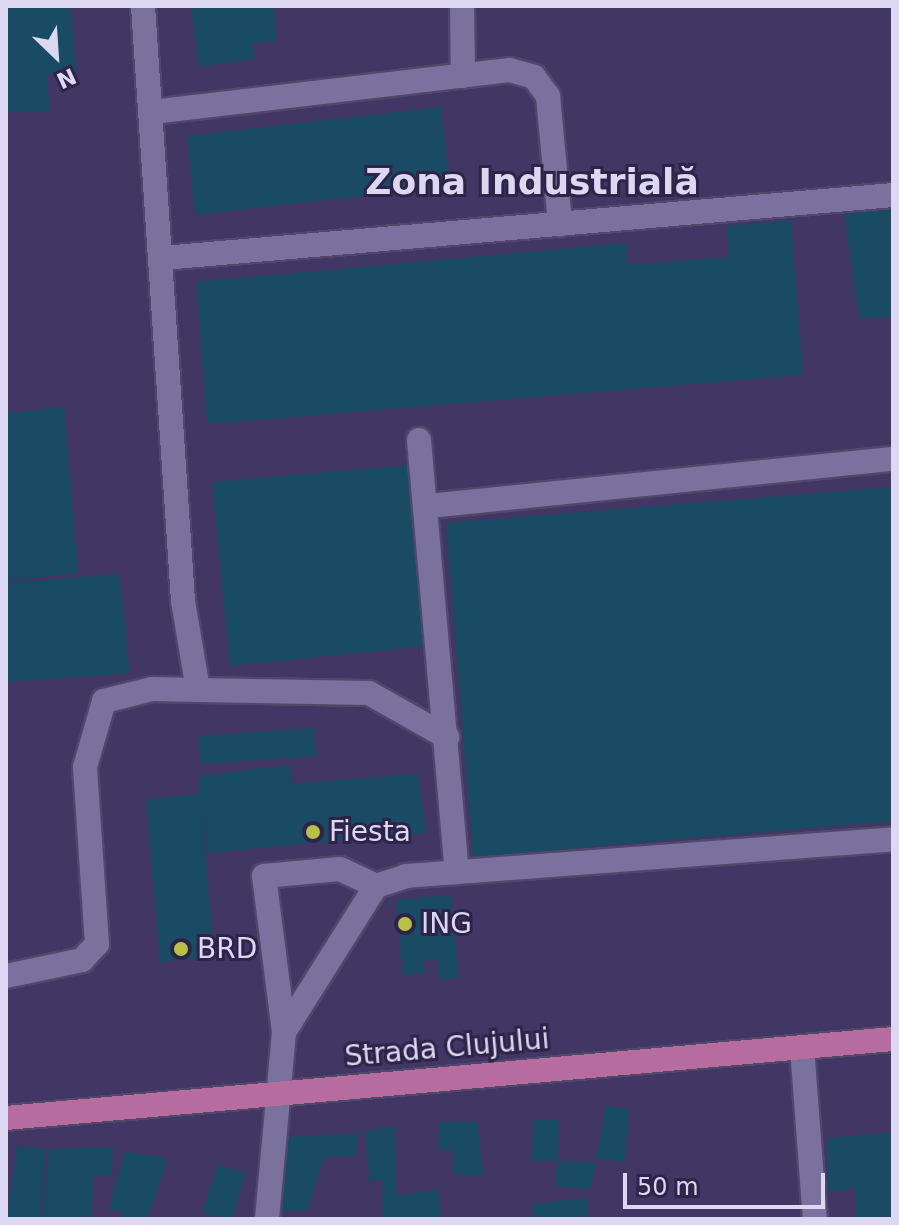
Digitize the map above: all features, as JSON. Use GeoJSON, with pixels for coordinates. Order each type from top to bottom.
{"type":"FeatureCollection","features":[{"type":"Feature","properties":{"kind":"main road","name":"Strada Clujului"},"geometry":{"type":"LineString","coordinates":[[6,1118],[893,1039]]}},
{"type":"Feature","properties":{"kind":"street"},"geometry":{"type":"LineString","coordinates":[[143,6],[163,258],[183,601],[198,690]]}},
{"type":"Feature","properties":{"kind":"street"},"geometry":{"type":"LineString","coordinates":[[462,6],[463,76]]}},
{"type":"Feature","properties":{"kind":"street"},"geometry":{"type":"LineString","coordinates":[[152,112],[510,70],[534,77],[548,96],[560,224]]}},
{"type":"Feature","properties":{"kind":"street"},"geometry":{"type":"LineString","coordinates":[[163,258],[893,195]]}},
{"type":"Feature","properties":{"kind":"street"},"geometry":{"type":"LineString","coordinates":[[419,440],[428,506],[457,872]]}},
{"type":"Feature","properties":{"kind":"street"},"geometry":{"type":"LineString","coordinates":[[428,506],[893,459]]}},
{"type":"Feature","properties":{"kind":"street"},"geometry":{"type":"LineString","coordinates":[[6,976],[82,960],[97,944],[85,767],[92,727],[104,701],[152,689],[369,693],[447,737]]}},
{"type":"Feature","properties":{"kind":"street"},"geometry":{"type":"LineString","coordinates":[[284,1032],[376,886],[406,876],[893,839]]}},
{"type":"Feature","properties":{"kind":"street"},"geometry":{"type":"LineString","coordinates":[[267,1219],[284,1032],[264,876],[340,869],[376,886]]}},
{"type":"Feature","properties":{"kind":"street"},"geometry":{"type":"LineString","coordinates":[[802,1047],[815,1219]]}},
{"type":"Feature","properties":{"kind":"shaded area"},"geometry":{"type":"Polygon","coordinates":[[[6,6],[893,6],[893,1219],[6,1219],[6,6]]]}},
{"type":"Feature","properties":{"kind":"building"},"geometry":{"type":"Polygon","coordinates":[[[6,6],[70,6],[77,72],[47,75],[50,112],[6,112],[6,6]]]}},
{"type":"Feature","properties":{"kind":"building"},"geometry":{"type":"Polygon","coordinates":[[[191,6],[274,6],[276,41],[253,43],[254,59],[199,67],[191,6]]]}},
{"type":"Feature","properties":{"kind":"building"},"geometry":{"type":"Polygon","coordinates":[[[441,107],[450,186],[195,215],[187,136],[441,107]]]}},
{"type":"Feature","properties":{"kind":"building"},"geometry":{"type":"Polygon","coordinates":[[[893,208],[893,317],[859,318],[844,212],[893,208]]]}},
{"type":"Feature","properties":{"kind":"building"},"geometry":{"type":"Polygon","coordinates":[[[791,220],[803,375],[207,424],[196,282],[627,243],[627,265],[729,257],[727,226],[791,220]]]}},
{"type":"Feature","properties":{"kind":"building"},"geometry":{"type":"Polygon","coordinates":[[[64,407],[78,573],[6,581],[6,413],[64,407]]]}},
{"type":"Feature","properties":{"kind":"building"},"geometry":{"type":"Polygon","coordinates":[[[411,465],[427,646],[230,666],[212,482],[411,465]]]}},
{"type":"Feature","properties":{"kind":"building"},"geometry":{"type":"Polygon","coordinates":[[[893,487],[893,821],[473,857],[446,523],[893,487]]]}},
{"type":"Feature","properties":{"kind":"building"},"geometry":{"type":"Polygon","coordinates":[[[119,574],[130,673],[6,682],[6,583],[119,574]]]}},
{"type":"Feature","properties":{"kind":"building"},"geometry":{"type":"Polygon","coordinates":[[[314,728],[316,756],[200,764],[199,736],[314,728]]]}},
{"type":"Feature","properties":{"kind":"building"},"geometry":{"type":"Polygon","coordinates":[[[290,765],[292,784],[418,774],[426,833],[208,853],[202,810],[214,957],[160,962],[146,799],[200,794],[199,776],[290,765]]]}},
{"type":"Feature","properties":{"kind":"building"},"geometry":{"type":"Polygon","coordinates":[[[451,895],[459,978],[439,980],[437,958],[424,960],[425,973],[403,975],[396,900],[451,895]]]}},
{"type":"Feature","properties":{"kind":"building"},"geometry":{"type":"Polygon","coordinates":[[[606,1106],[629,1109],[625,1162],[596,1159],[606,1106]]]}},
{"type":"Feature","properties":{"kind":"building"},"geometry":{"type":"Polygon","coordinates":[[[534,1119],[559,1120],[558,1161],[531,1161],[534,1119]]]}},
{"type":"Feature","properties":{"kind":"building"},"geometry":{"type":"Polygon","coordinates":[[[438,1122],[478,1122],[483,1176],[454,1175],[453,1150],[439,1150],[438,1122]]]}},
{"type":"Feature","properties":{"kind":"building"},"geometry":{"type":"Polygon","coordinates":[[[395,1126],[396,1196],[438,1189],[442,1219],[382,1219],[383,1179],[370,1182],[365,1131],[395,1126]]]}},
{"type":"Feature","properties":{"kind":"building"},"geometry":{"type":"Polygon","coordinates":[[[893,1132],[893,1219],[856,1219],[856,1188],[828,1192],[827,1138],[893,1132]]]}},
{"type":"Feature","properties":{"kind":"building"},"geometry":{"type":"Polygon","coordinates":[[[359,1133],[355,1156],[324,1157],[308,1210],[278,1212],[285,1137],[359,1133]]]}},
{"type":"Feature","properties":{"kind":"building"},"geometry":{"type":"Polygon","coordinates":[[[17,1146],[46,1149],[40,1219],[7,1219],[17,1146]]]}},
{"type":"Feature","properties":{"kind":"building"},"geometry":{"type":"Polygon","coordinates":[[[113,1147],[112,1175],[93,1176],[91,1219],[42,1219],[49,1149],[113,1147]]]}},
{"type":"Feature","properties":{"kind":"building"},"geometry":{"type":"Polygon","coordinates":[[[125,1152],[168,1158],[147,1219],[122,1219],[122,1212],[109,1209],[125,1152]]]}},
{"type":"Feature","properties":{"kind":"building"},"geometry":{"type":"Polygon","coordinates":[[[558,1161],[596,1162],[591,1190],[555,1186],[558,1161]]]}},
{"type":"Feature","properties":{"kind":"building"},"geometry":{"type":"Polygon","coordinates":[[[218,1165],[246,1173],[232,1219],[202,1213],[218,1165]]]}},
{"type":"Feature","properties":{"kind":"building"},"geometry":{"type":"Polygon","coordinates":[[[587,1198],[588,1219],[533,1219],[533,1204],[587,1198]]]}},
{"type":"Feature","properties":{"kind":"place","name":"Fiesta"},"geometry":{"type":"Point","coordinates":[313,832]}},
{"type":"Feature","properties":{"kind":"place","name":"ING"},"geometry":{"type":"Point","coordinates":[405,924]}},
{"type":"Feature","properties":{"kind":"place","name":"BRD"},"geometry":{"type":"Point","coordinates":[181,949]}},
{"type":"Feature","properties":{"kind":"district","name":"Zona Industrială"},"geometry":{"type":"Point","coordinates":[532,182]}}]}
